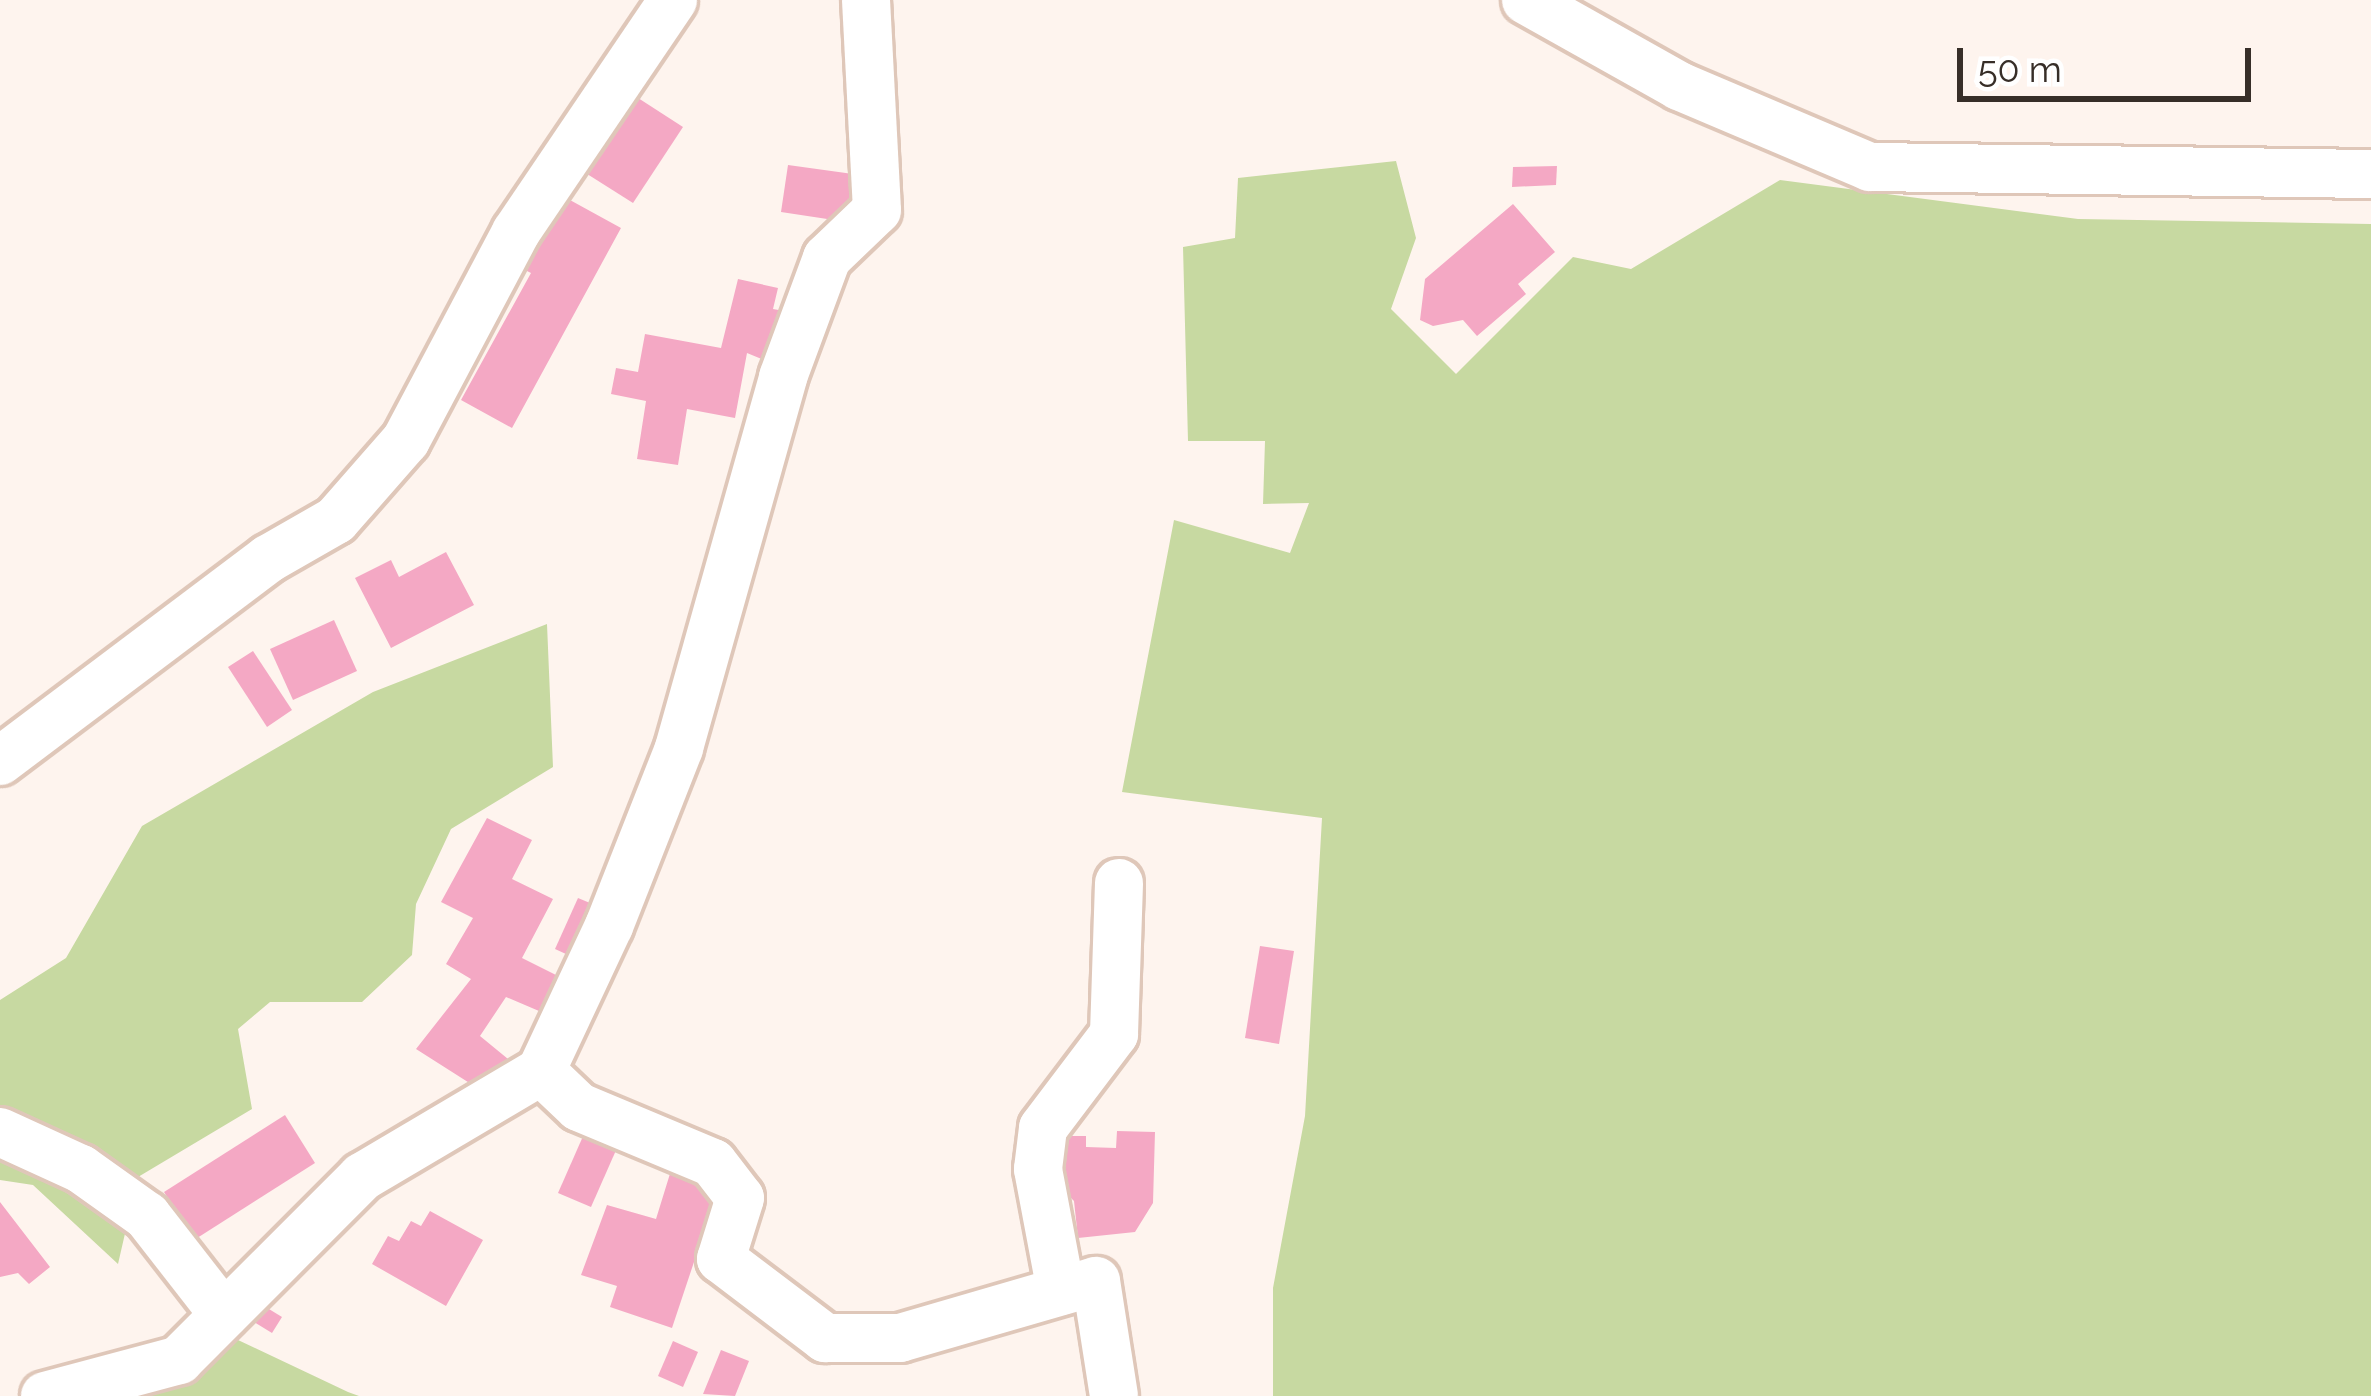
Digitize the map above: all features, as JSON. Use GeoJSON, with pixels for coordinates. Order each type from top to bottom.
{"type":"FeatureCollection","features":[{"type":"Feature","properties":{"kind":"street"},"geometry":{"type":"LineString","coordinates":[[0,761],[268,559],[336,520],[406,440],[516,232],[674,0]]}},
{"type":"Feature","properties":{"kind":"street"},"geometry":{"type":"LineString","coordinates":[[45,1396],[179,1360],[362,1177],[541,1071],[609,926],[679,748],[783,377],[827,258],[877,210],[866,0]]}},
{"type":"Feature","properties":{"kind":"street"},"geometry":{"type":"LineString","coordinates":[[1526,0],[1679,86],[1870,167],[2371,174]]}},
{"type":"Feature","properties":{"kind":"street"},"geometry":{"type":"LineString","coordinates":[[1114,1396],[1038,1169],[1043,1128],[1114,1034],[1119,883]]}},
{"type":"Feature","properties":{"kind":"street"},"geometry":{"type":"LineString","coordinates":[[541,1071],[580,1107],[713,1162],[740,1198],[722,1259],[825,1338],[900,1338],[1078,1287]]}},
{"type":"Feature","properties":{"kind":"street"},"geometry":{"type":"LineString","coordinates":[[0,1132],[81,1169],[147,1216],[224,1315]]}},
{"type":"Feature","properties":{"kind":"green space"},"geometry":{"type":"Polygon","coordinates":[[[1396,161],[1416,238],[1391,309],[1456,374],[1573,257],[1631,269],[1780,180],[2078,219],[2371,224],[2371,1396],[1273,1396],[1273,1288],[1305,1116],[1322,818],[1122,792],[1174,520],[1290,553],[1309,503],[1263,504],[1265,441],[1188,441],[1183,247],[1235,238],[1238,178],[1396,161]]]}},
{"type":"Feature","properties":{"kind":"green space"},"geometry":{"type":"Polygon","coordinates":[[[547,624],[553,767],[451,829],[416,904],[412,955],[362,1002],[270,1002],[238,1029],[252,1109],[138,1177],[118,1264],[33,1185],[0,1180],[0,1000],[66,958],[142,826],[373,692],[547,624]]]}},
{"type":"Feature","properties":{"kind":"green space"},"geometry":{"type":"Polygon","coordinates":[[[238,1340],[348,1392],[359,1396],[136,1396],[238,1340]]]}},
{"type":"Feature","properties":{"kind":"building"},"geometry":{"type":"Polygon","coordinates":[[[635,96],[683,127],[633,203],[584,172],[635,96]]]}},
{"type":"Feature","properties":{"kind":"building"},"geometry":{"type":"Polygon","coordinates":[[[788,165],[853,174],[847,222],[781,212],[788,165]]]}},
{"type":"Feature","properties":{"kind":"building"},"geometry":{"type":"Polygon","coordinates":[[[1557,166],[1556,185],[1512,187],[1513,167],[1557,166]]]}},
{"type":"Feature","properties":{"kind":"building"},"geometry":{"type":"Polygon","coordinates":[[[559,194],[621,228],[512,428],[461,400],[531,273],[519,267],[559,194]]]}},
{"type":"Feature","properties":{"kind":"building"},"geometry":{"type":"Polygon","coordinates":[[[1513,204],[1555,252],[1518,284],[1526,294],[1477,336],[1463,320],[1433,326],[1420,320],[1425,279],[1513,204]]]}},
{"type":"Feature","properties":{"kind":"building"},"geometry":{"type":"Polygon","coordinates":[[[738,279],[778,288],[773,309],[784,311],[771,363],[747,353],[735,418],[687,409],[678,465],[637,459],[646,401],[611,394],[616,368],[638,372],[645,334],[721,348],[738,279]]]}},
{"type":"Feature","properties":{"kind":"building"},"geometry":{"type":"Polygon","coordinates":[[[446,552],[474,605],[391,648],[355,578],[391,560],[399,577],[446,552]]]}},
{"type":"Feature","properties":{"kind":"building"},"geometry":{"type":"Polygon","coordinates":[[[334,620],[357,671],[293,700],[270,649],[334,620]]]}},
{"type":"Feature","properties":{"kind":"building"},"geometry":{"type":"Polygon","coordinates":[[[253,651],[292,710],[267,727],[228,667],[253,651]]]}},
{"type":"Feature","properties":{"kind":"building"},"geometry":{"type":"Polygon","coordinates":[[[487,818],[532,840],[512,879],[553,899],[522,958],[562,978],[546,1014],[506,997],[480,1036],[508,1059],[482,1091],[416,1049],[471,979],[446,964],[473,918],[441,902],[487,818]]]}},
{"type":"Feature","properties":{"kind":"building"},"geometry":{"type":"Polygon","coordinates":[[[578,898],[602,908],[579,960],[555,949],[578,898]]]}},
{"type":"Feature","properties":{"kind":"building"},"geometry":{"type":"Polygon","coordinates":[[[1260,946],[1294,951],[1279,1044],[1245,1038],[1260,946]]]}},
{"type":"Feature","properties":{"kind":"building"},"geometry":{"type":"Polygon","coordinates":[[[285,1115],[315,1163],[194,1240],[164,1192],[285,1115]]]}},
{"type":"Feature","properties":{"kind":"building"},"geometry":{"type":"Polygon","coordinates":[[[1117,1131],[1155,1132],[1153,1203],[1135,1232],[1078,1238],[1074,1201],[1058,1185],[1059,1147],[1067,1147],[1068,1136],[1086,1136],[1086,1147],[1116,1148],[1117,1131]]]}},
{"type":"Feature","properties":{"kind":"building"},"geometry":{"type":"Polygon","coordinates":[[[584,1134],[617,1148],[591,1207],[558,1193],[584,1134]]]}},
{"type":"Feature","properties":{"kind":"building"},"geometry":{"type":"Polygon","coordinates":[[[673,1164],[702,1174],[716,1196],[672,1328],[610,1307],[617,1286],[581,1275],[607,1205],[656,1219],[673,1164]]]}},
{"type":"Feature","properties":{"kind":"building"},"geometry":{"type":"Polygon","coordinates":[[[0,1202],[50,1267],[29,1284],[18,1273],[0,1277],[0,1202]]]}},
{"type":"Feature","properties":{"kind":"building"},"geometry":{"type":"Polygon","coordinates":[[[430,1211],[483,1240],[446,1306],[372,1264],[388,1236],[399,1241],[411,1221],[421,1226],[430,1211]]]}},
{"type":"Feature","properties":{"kind":"building"},"geometry":{"type":"Polygon","coordinates":[[[264,1306],[282,1317],[272,1333],[254,1322],[264,1306]]]}},
{"type":"Feature","properties":{"kind":"building"},"geometry":{"type":"Polygon","coordinates":[[[673,1341],[698,1352],[683,1387],[658,1376],[673,1341]]]}},
{"type":"Feature","properties":{"kind":"building"},"geometry":{"type":"Polygon","coordinates":[[[721,1350],[749,1361],[735,1396],[703,1394],[721,1350]]]}}]}
